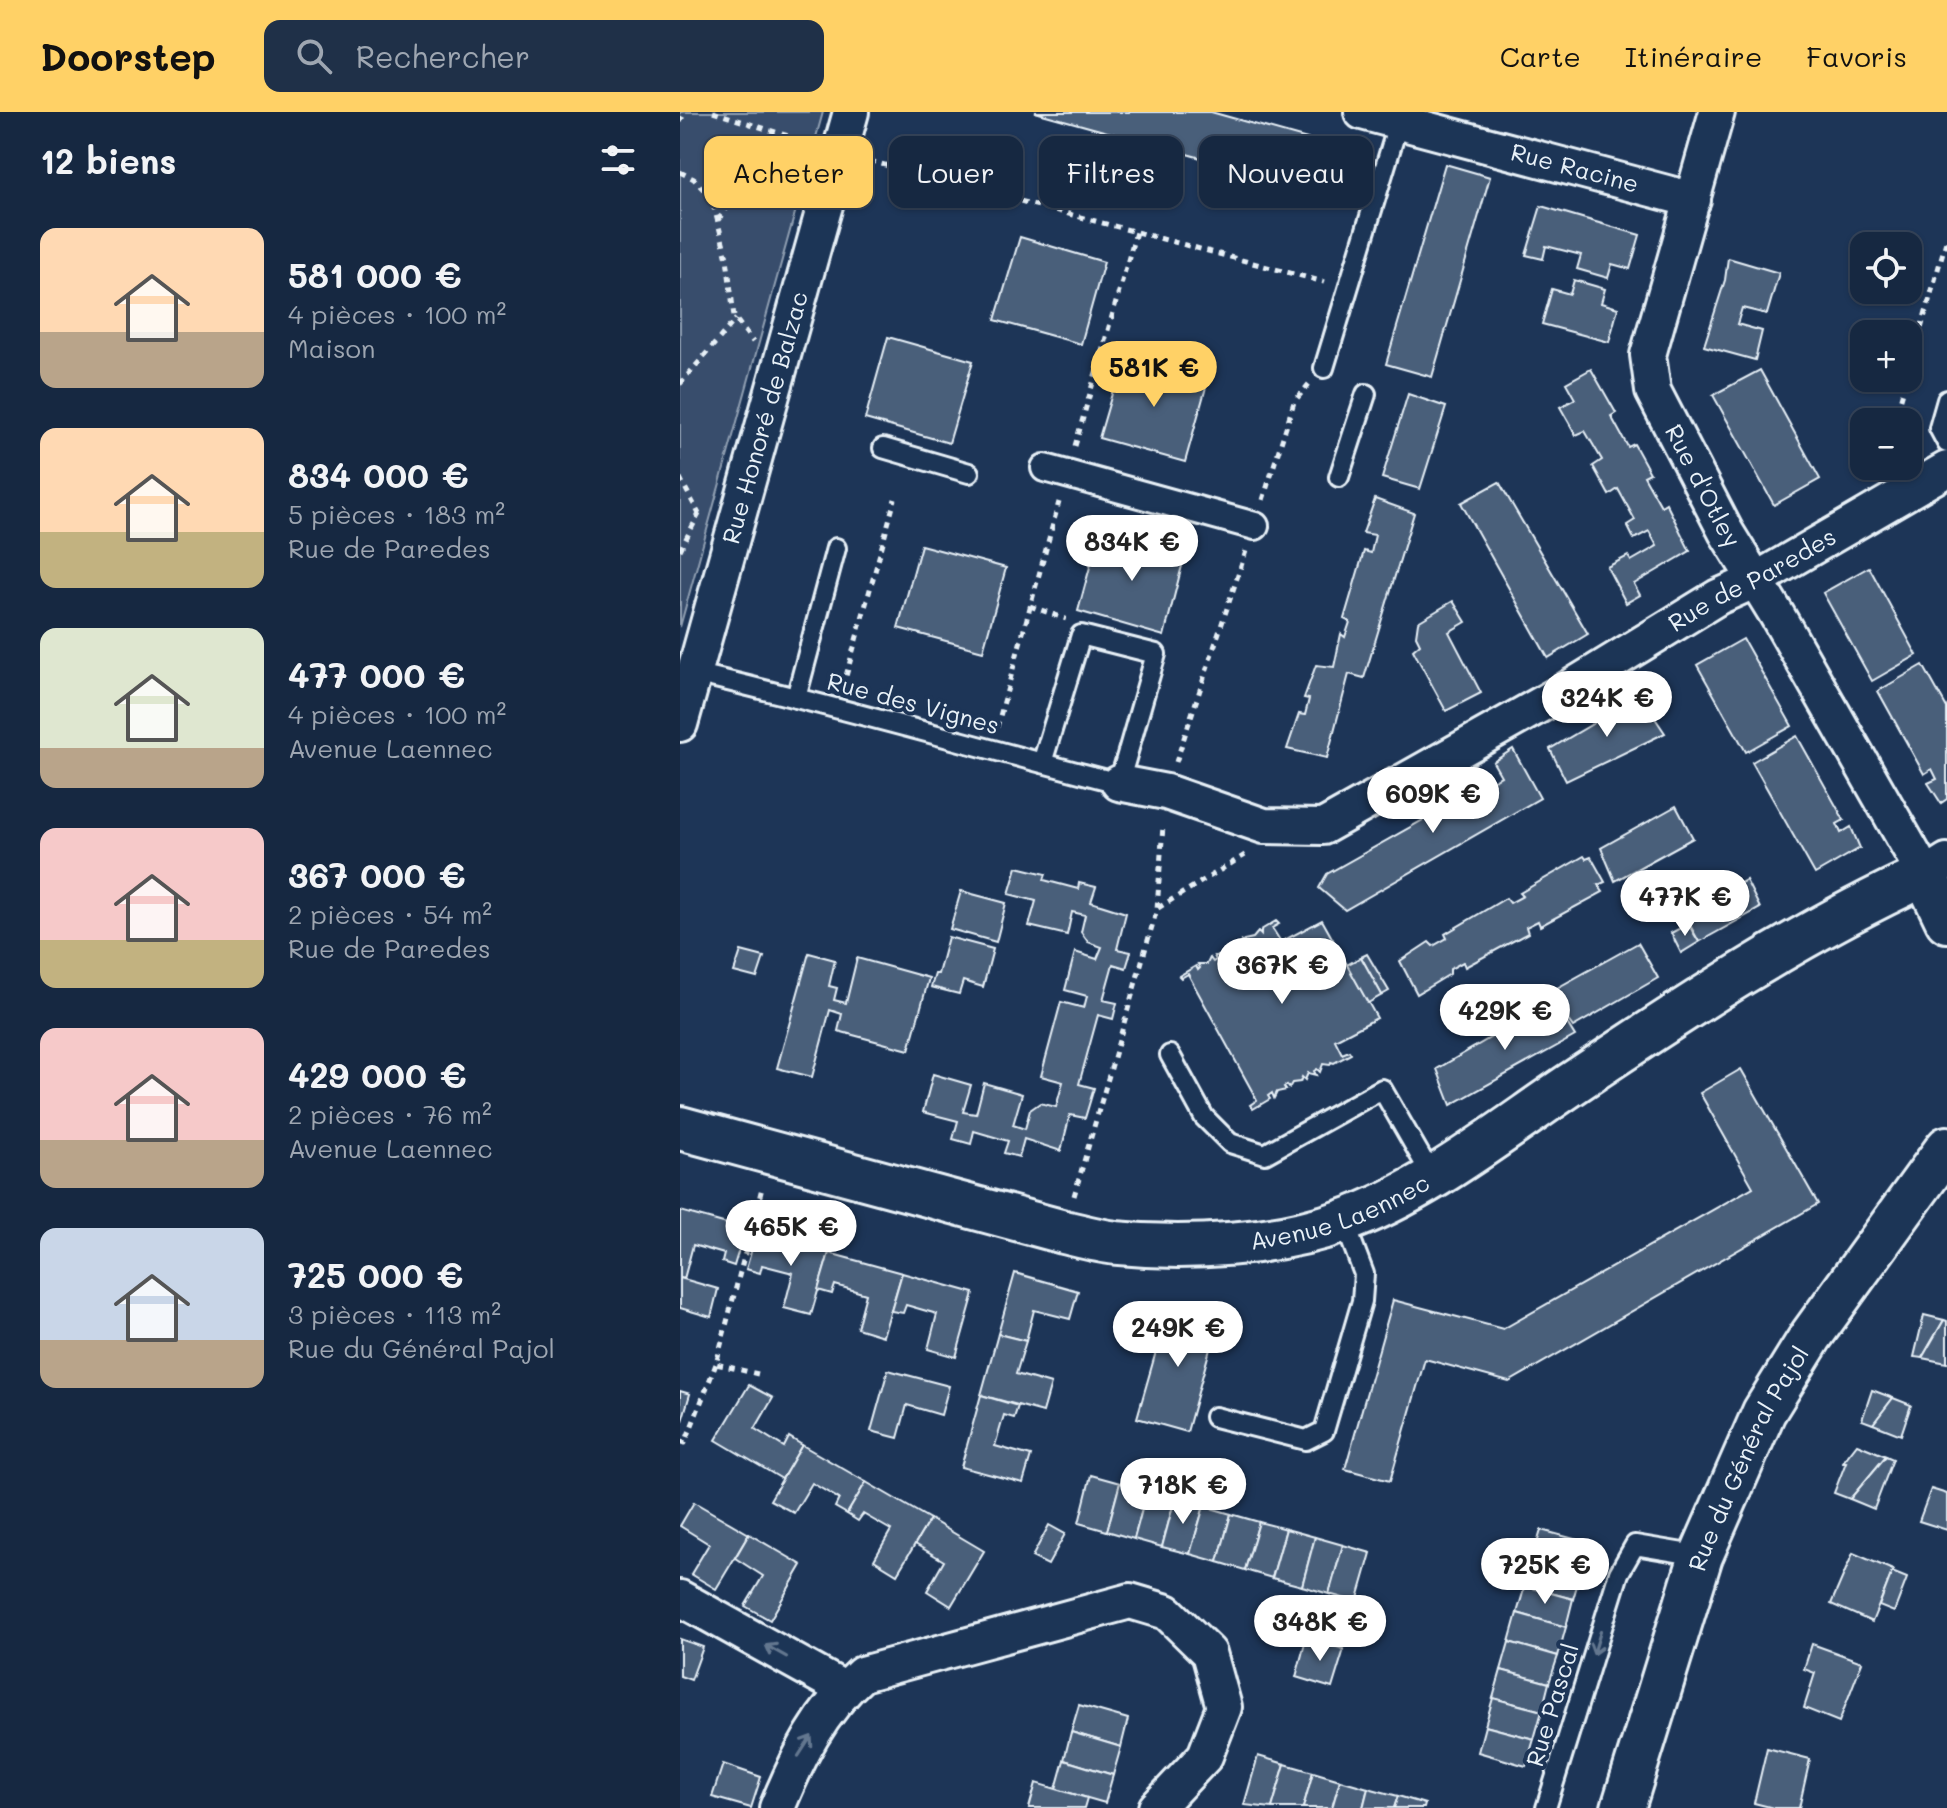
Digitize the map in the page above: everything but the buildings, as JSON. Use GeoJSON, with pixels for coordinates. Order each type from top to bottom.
{"type":"FeatureCollection","features":[{"type":"Feature","properties":{"kind":"street","name":"Rue Honoré de Balzac"},"geometry":{"type":"LineString","coordinates":[[845,136],[851,112]]}},
{"type":"Feature","properties":{"kind":"street","name":"Rue Racine"},"geometry":{"type":"LineString","coordinates":[[1362,112],[1693,200]]}},
{"type":"Feature","properties":{"kind":"street","name":"Rue d'Otley"},"geometry":{"type":"LineString","coordinates":[[1717,112],[1648,355],[1653,391],[1726,532],[1936,868]]}},
{"type":"Feature","properties":{"kind":"street","name":"Rue Honoré de Balzac"},"geometry":{"type":"LineString","coordinates":[[680,724],[825,208]]}},
{"type":"Feature","properties":{"kind":"street"},"geometry":{"type":"LineString","coordinates":[[1045,468],[1255,526]]}},
{"type":"Feature","properties":{"kind":"street","name":"Rue de Paredes"},"geometry":{"type":"LineString","coordinates":[[1119,783],[1166,792],[1264,826],[1323,827],[1629,654],[1718,597],[1756,580],[1947,469]]}},
{"type":"Feature","properties":{"kind":"street"},"geometry":{"type":"LineString","coordinates":[[1936,868],[1947,921]]}},
{"type":"Feature","properties":{"kind":"street","name":"Avenue Laennec"},"geometry":{"type":"LineString","coordinates":[[680,1128],[1064,1232],[1115,1243],[1177,1246],[1269,1239],[1344,1221],[1416,1187],[1713,989],[1869,901],[1936,868]]}},
{"type":"Feature","properties":{"kind":"street","name":"Rue du Général Pajol"},"geometry":{"type":"LineString","coordinates":[[1623,1808],[1701,1556],[1764,1412],[1811,1336],[1947,1148]]}},
{"type":"Feature","properties":{"kind":"street"},"geometry":{"type":"LineString","coordinates":[[680,1598],[844,1689]]}},
{"type":"Feature","properties":{"kind":"street"},"geometry":{"type":"LineString","coordinates":[[777,1808],[800,1752],[844,1689],[862,1674],[1130,1601],[1167,1612],[1209,1653],[1224,1707],[1205,1756],[1156,1808]]}},
{"type":"Feature","properties":{"kind":"lane"},"geometry":{"type":"LineString","coordinates":[[1324,368],[1399,121]]}},
{"type":"Feature","properties":{"kind":"lane"},"geometry":{"type":"LineString","coordinates":[[1339,477],[1366,394]]}},
{"type":"Feature","properties":{"kind":"lane"},"geometry":{"type":"LineString","coordinates":[[1947,400],[1939,428],[1947,443]]}},
{"type":"Feature","properties":{"kind":"lane"},"geometry":{"type":"LineString","coordinates":[[883,448],[969,473]]}},
{"type":"Feature","properties":{"kind":"lane"},"geometry":{"type":"LineString","coordinates":[[796,698],[836,548]]}},
{"type":"Feature","properties":{"kind":"lane"},"geometry":{"type":"LineString","coordinates":[[1042,763],[1081,635],[1156,654],[1119,783]]}},
{"type":"Feature","properties":{"kind":"lane","name":"Rue des Vignes"},"geometry":{"type":"LineString","coordinates":[[694,673],[1119,783]]}},
{"type":"Feature","properties":{"kind":"lane"},"geometry":{"type":"LineString","coordinates":[[1170,1055],[1204,1117],[1230,1143],[1265,1154],[1382,1089],[1432,1176]]}},
{"type":"Feature","properties":{"kind":"lane"},"geometry":{"type":"LineString","coordinates":[[1215,1417],[1306,1440],[1324,1431],[1362,1301],[1364,1274],[1344,1221]]}},
{"type":"Feature","properties":{"kind":"lane","name":"Rue Pascal"},"geometry":{"type":"LineString","coordinates":[[1546,1808],[1619,1573],[1635,1545],[1701,1556]]}},
{"type":"Feature","properties":{"kind":"path"},"geometry":{"type":"LineString","coordinates":[[680,122],[685,112]]}},
{"type":"Feature","properties":{"kind":"path"},"geometry":{"type":"LineString","coordinates":[[713,112],[788,136]]}},
{"type":"Feature","properties":{"kind":"path"},"geometry":{"type":"LineString","coordinates":[[718,220],[782,134]]}},
{"type":"Feature","properties":{"kind":"path"},"geometry":{"type":"LineString","coordinates":[[873,162],[1348,288]]}},
{"type":"Feature","properties":{"kind":"path"},"geometry":{"type":"LineString","coordinates":[[680,172],[694,179],[712,199],[727,258],[736,319],[778,375]]}},
{"type":"Feature","properties":{"kind":"path"},"geometry":{"type":"LineString","coordinates":[[1922,326],[1947,238]]}},
{"type":"Feature","properties":{"kind":"path"},"geometry":{"type":"LineString","coordinates":[[680,384],[736,319]]}},
{"type":"Feature","properties":{"kind":"path"},"geometry":{"type":"LineString","coordinates":[[836,709],[895,499]]}},
{"type":"Feature","properties":{"kind":"path"},"geometry":{"type":"LineString","coordinates":[[680,550],[699,514]]}},
{"type":"Feature","properties":{"kind":"path"},"geometry":{"type":"LineString","coordinates":[[1030,606],[1064,616],[1081,635]]}},
{"type":"Feature","properties":{"kind":"path"},"geometry":{"type":"LineString","coordinates":[[1157,909],[1292,826]]}},
{"type":"Feature","properties":{"kind":"path"},"geometry":{"type":"LineString","coordinates":[[680,1441],[685,1443],[716,1364],[772,1152]]}},
{"type":"Feature","properties":{"kind":"path"},"geometry":{"type":"LineString","coordinates":[[716,1364],[758,1374]]}},
{"type":"Feature","properties":{"kind":"shaded area"},"geometry":{"type":"Polygon","coordinates":[[[680,112],[823,112],[816,136],[704,136],[704,208],[796,208],[680,627],[680,112]]]}}]}
